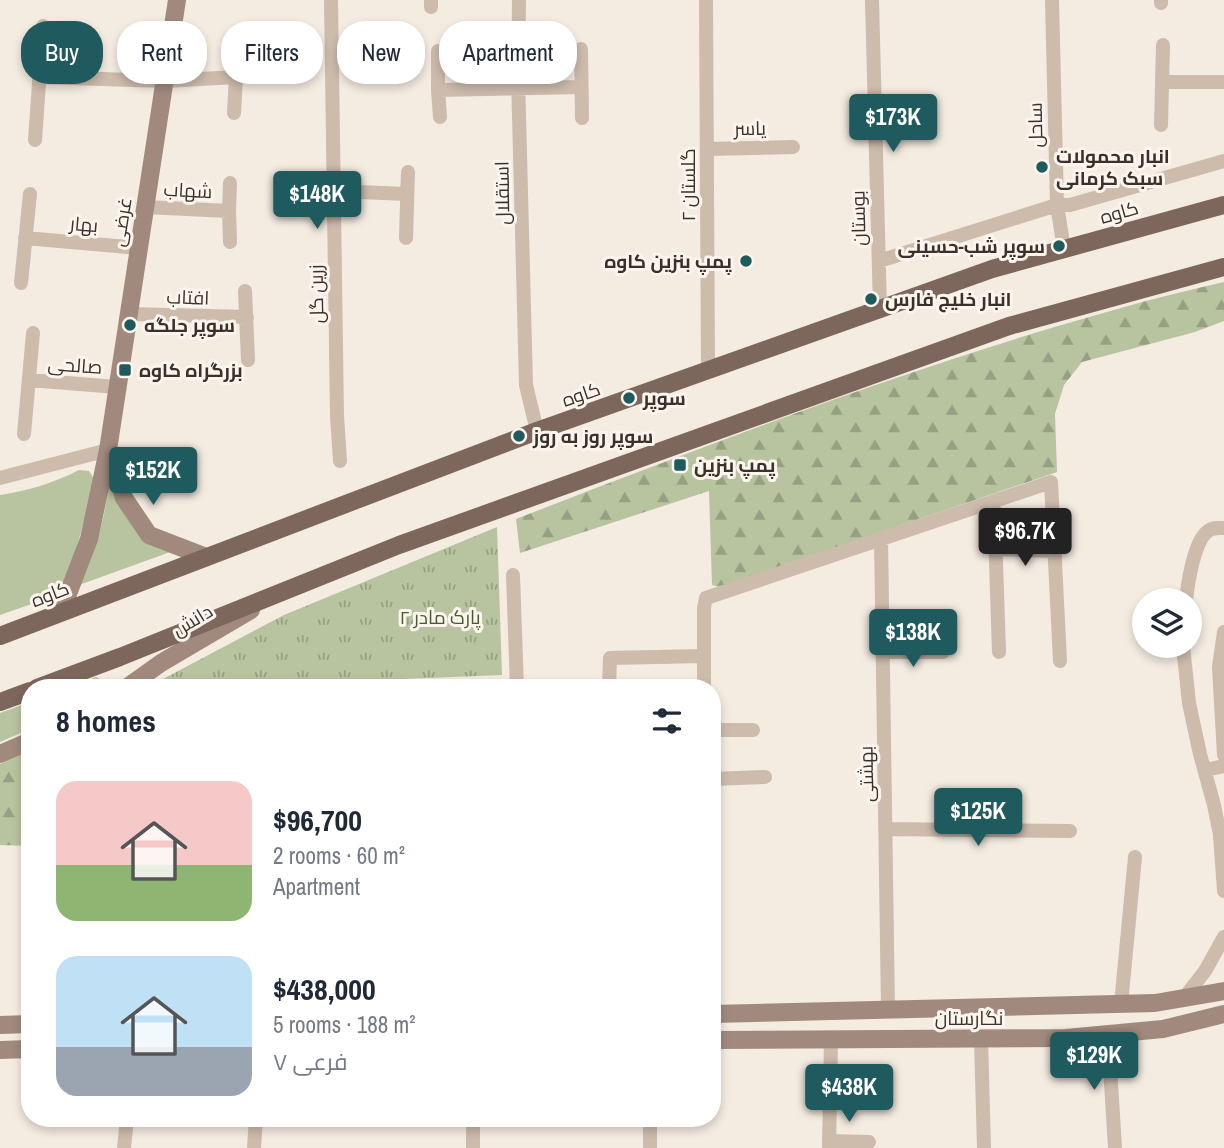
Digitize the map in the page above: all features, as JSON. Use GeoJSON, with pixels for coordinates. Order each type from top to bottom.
{"type":"FeatureCollection","features":[{"type":"Feature","properties":{"kind":"main road","name":"غرضی"},"geometry":{"type":"LineString","coordinates":[[174,21],[177,0]]}},
{"type":"Feature","properties":{"kind":"main road","name":"غرضی"},"geometry":{"type":"LineString","coordinates":[[61,612],[89,539],[108,450],[164,84]]}},
{"type":"Feature","properties":{"kind":"main road","name":"کاوه"},"geometry":{"type":"LineString","coordinates":[[0,636],[537,431],[992,269],[1224,205]]}},
{"type":"Feature","properties":{"kind":"main road"},"geometry":{"type":"LineString","coordinates":[[60,679],[438,531],[1010,326],[1224,267]]}},
{"type":"Feature","properties":{"kind":"main road"},"geometry":{"type":"LineString","coordinates":[[108,450],[124,498],[149,536],[206,557]]}},
{"type":"Feature","properties":{"kind":"main road","name":"دانش"},"geometry":{"type":"LineString","coordinates":[[139,679],[282,592]]}},
{"type":"Feature","properties":{"kind":"main road"},"geometry":{"type":"LineString","coordinates":[[0,702],[21,694]]}},
{"type":"Feature","properties":{"kind":"main road"},"geometry":{"type":"LineString","coordinates":[[0,754],[21,745]]}},
{"type":"Feature","properties":{"kind":"main road","name":"نگارستان"},"geometry":{"type":"LineString","coordinates":[[721,1014],[1155,1003],[1224,991]]}},
{"type":"Feature","properties":{"kind":"main road"},"geometry":{"type":"LineString","coordinates":[[1044,1038],[1046,1006]]}},
{"type":"Feature","properties":{"kind":"main road","name":"نگارستان"},"geometry":{"type":"LineString","coordinates":[[721,1040],[1044,1038],[1164,1029],[1224,1014]]}},
{"type":"Feature","properties":{"kind":"main road"},"geometry":{"type":"LineString","coordinates":[[0,1025],[21,1024]]}},
{"type":"Feature","properties":{"kind":"main road"},"geometry":{"type":"LineString","coordinates":[[0,1051],[21,1050]]}},
{"type":"Feature","properties":{"kind":"street","name":"زرین گل"},"geometry":{"type":"LineString","coordinates":[[331,0],[337,416],[340,461]]}},
{"type":"Feature","properties":{"kind":"street","name":"استقلال"},"geometry":{"type":"LineString","coordinates":[[519,0],[526,386],[537,431]]}},
{"type":"Feature","properties":{"kind":"street","name":"گلستان ۲"},"geometry":{"type":"LineString","coordinates":[[706,0],[708,370]]}},
{"type":"Feature","properties":{"kind":"street","name":"بوستان"},"geometry":{"type":"LineString","coordinates":[[872,0],[880,309]]}},
{"type":"Feature","properties":{"kind":"street","name":"ساحل"},"geometry":{"type":"LineString","coordinates":[[1052,0],[1057,205],[1064,249]]}},
{"type":"Feature","properties":{"kind":"street"},"geometry":{"type":"LineString","coordinates":[[1161,125],[1163,45]]}},
{"type":"Feature","properties":{"kind":"street"},"geometry":{"type":"LineString","coordinates":[[581,49],[582,118]]}},
{"type":"Feature","properties":{"kind":"street"},"geometry":{"type":"LineString","coordinates":[[438,51],[440,117]]}},
{"type":"Feature","properties":{"kind":"street"},"geometry":{"type":"LineString","coordinates":[[1162,82],[1224,82]]}},
{"type":"Feature","properties":{"kind":"street"},"geometry":{"type":"LineString","coordinates":[[34,139],[38,84]]}},
{"type":"Feature","properties":{"kind":"street"},"geometry":{"type":"LineString","coordinates":[[234,113],[236,84]]}},
{"type":"Feature","properties":{"kind":"street"},"geometry":{"type":"LineString","coordinates":[[438,90],[581,87]]}},
{"type":"Feature","properties":{"kind":"street","name":"یاسر"},"geometry":{"type":"LineString","coordinates":[[707,149],[793,147]]}},
{"type":"Feature","properties":{"kind":"street"},"geometry":{"type":"LineString","coordinates":[[878,261],[1057,205],[1070,205],[1224,160]]}},
{"type":"Feature","properties":{"kind":"street"},"geometry":{"type":"LineString","coordinates":[[406,238],[408,172]]}},
{"type":"Feature","properties":{"kind":"street"},"geometry":{"type":"LineString","coordinates":[[230,183],[230,242]]}},
{"type":"Feature","properties":{"kind":"street"},"geometry":{"type":"LineString","coordinates":[[334,191],[407,194]]}},
{"type":"Feature","properties":{"kind":"street"},"geometry":{"type":"LineString","coordinates":[[21,283],[30,194]]}},
{"type":"Feature","properties":{"kind":"street","name":"شهاب"},"geometry":{"type":"LineString","coordinates":[[145,207],[229,211]]}},
{"type":"Feature","properties":{"kind":"street","name":"بهار"},"geometry":{"type":"LineString","coordinates":[[25,238],[139,248]]}},
{"type":"Feature","properties":{"kind":"street"},"geometry":{"type":"LineString","coordinates":[[245,291],[248,360]]}},
{"type":"Feature","properties":{"kind":"street","name":"افتاب"},"geometry":{"type":"LineString","coordinates":[[128,314],[247,317]]}},
{"type":"Feature","properties":{"kind":"street"},"geometry":{"type":"LineString","coordinates":[[24,434],[33,333]]}},
{"type":"Feature","properties":{"kind":"street","name":"صالحی"},"geometry":{"type":"LineString","coordinates":[[29,380],[117,387]]}},
{"type":"Feature","properties":{"kind":"street"},"geometry":{"type":"LineString","coordinates":[[0,478],[108,450]]}},
{"type":"Feature","properties":{"kind":"street"},"geometry":{"type":"LineString","coordinates":[[704,679],[706,598],[1051,482],[1060,660]]}},
{"type":"Feature","properties":{"kind":"street"},"geometry":{"type":"LineString","coordinates":[[994,501],[999,652]]}},
{"type":"Feature","properties":{"kind":"street"},"geometry":{"type":"LineString","coordinates":[[1189,588],[1198,544],[1212,528],[1224,528]]}},
{"type":"Feature","properties":{"kind":"street","name":"بهشتی"},"geometry":{"type":"LineString","coordinates":[[881,538],[888,1010]]}},
{"type":"Feature","properties":{"kind":"street"},"geometry":{"type":"LineString","coordinates":[[996,549],[1055,551]]}},
{"type":"Feature","properties":{"kind":"street"},"geometry":{"type":"LineString","coordinates":[[513,575],[517,679]]}},
{"type":"Feature","properties":{"kind":"street"},"geometry":{"type":"LineString","coordinates":[[1224,632],[1219,667],[1224,755]]}},
{"type":"Feature","properties":{"kind":"street"},"geometry":{"type":"LineString","coordinates":[[883,652],[943,652]]}},
{"type":"Feature","properties":{"kind":"street"},"geometry":{"type":"LineString","coordinates":[[609,679],[610,658],[703,656]]}},
{"type":"Feature","properties":{"kind":"street"},"geometry":{"type":"LineString","coordinates":[[1184,658],[1189,703],[1220,835],[1224,891]]}},
{"type":"Feature","properties":{"kind":"street"},"geometry":{"type":"LineString","coordinates":[[721,730],[752,730]]}},
{"type":"Feature","properties":{"kind":"street"},"geometry":{"type":"LineString","coordinates":[[1205,770],[1224,766]]}},
{"type":"Feature","properties":{"kind":"street"},"geometry":{"type":"LineString","coordinates":[[721,779],[765,778]]}},
{"type":"Feature","properties":{"kind":"street"},"geometry":{"type":"LineString","coordinates":[[886,829],[1070,831]]}},
{"type":"Feature","properties":{"kind":"street"},"geometry":{"type":"LineString","coordinates":[[1121,1004],[1135,857]]}},
{"type":"Feature","properties":{"kind":"street"},"geometry":{"type":"LineString","coordinates":[[1184,998],[1205,971],[1224,937]]}},
{"type":"Feature","properties":{"kind":"street"},"geometry":{"type":"LineString","coordinates":[[1108,1034],[1115,1148]]}},
{"type":"Feature","properties":{"kind":"street"},"geometry":{"type":"LineString","coordinates":[[981,1039],[984,1148]]}},
{"type":"Feature","properties":{"kind":"street"},"geometry":{"type":"LineString","coordinates":[[831,1040],[829,1144],[869,1142]]}},
{"type":"Feature","properties":{"kind":"street"},"geometry":{"type":"LineString","coordinates":[[830,1104],[874,1099]]}},
{"type":"Feature","properties":{"kind":"street"},"geometry":{"type":"LineString","coordinates":[[124,1148],[126,1127]]}},
{"type":"Feature","properties":{"kind":"street"},"geometry":{"type":"LineString","coordinates":[[254,1148],[255,1127]]}},
{"type":"Feature","properties":{"kind":"street"},"geometry":{"type":"LineString","coordinates":[[472,1148],[473,1127]]}},
{"type":"Feature","properties":{"kind":"street"},"geometry":{"type":"LineString","coordinates":[[650,1127],[650,1148]]}},
{"type":"Feature","properties":{"kind":"green space"},"geometry":{"type":"Polygon","coordinates":[[[1224,282],[1224,321],[1195,332],[1082,362],[1064,385],[1055,414],[1057,472],[720,587],[712,585],[709,491],[520,553],[516,519],[591,490],[741,433],[968,354],[1134,304],[1224,282]]]}},
{"type":"Feature","properties":{"kind":"green space"},"geometry":{"type":"Polygon","coordinates":[[[79,470],[89,471],[95,481],[72,564],[64,581],[46,599],[0,615],[0,495],[40,486],[79,470]]]}},
{"type":"Feature","properties":{"kind":"green space"},"geometry":{"type":"Polygon","coordinates":[[[110,475],[173,551],[79,585],[100,532],[110,475]]]}},
{"type":"Feature","properties":{"kind":"green space","name":"پارک مادر ۲"},"geometry":{"type":"Polygon","coordinates":[[[497,527],[502,675],[402,679],[163,679],[284,615],[497,527]]]}},
{"type":"Feature","properties":{"kind":"green space"},"geometry":{"type":"Polygon","coordinates":[[[21,705],[21,733],[0,742],[0,713],[21,705]]]}},
{"type":"Feature","properties":{"kind":"green space"},"geometry":{"type":"Polygon","coordinates":[[[21,754],[21,846],[0,845],[0,764],[21,754]]]}},
{"type":"Feature","properties":{"kind":"place","name":"انبار محمولات سبک کرمانی"},"geometry":{"type":"Point","coordinates":[1042,167]}},
{"type":"Feature","properties":{"kind":"place","name":"سوپر شب-حسینی"},"geometry":{"type":"Point","coordinates":[1059,246]}},
{"type":"Feature","properties":{"kind":"place","name":"پمپ بنزین کاوه"},"geometry":{"type":"Point","coordinates":[746,261]}},
{"type":"Feature","properties":{"kind":"place","name":"انبار خلیج فارس"},"geometry":{"type":"Point","coordinates":[871,299]}},
{"type":"Feature","properties":{"kind":"place","name":"سوپر جلگه"},"geometry":{"type":"Point","coordinates":[130,325]}},
{"type":"Feature","properties":{"kind":"place","name":"بزرگراه کاوه"},"geometry":{"type":"Point","coordinates":[125,370]}},
{"type":"Feature","properties":{"kind":"place","name":"سوپر"},"geometry":{"type":"Point","coordinates":[629,398]}},
{"type":"Feature","properties":{"kind":"place","name":"سوپر روز به روز"},"geometry":{"type":"Point","coordinates":[519,436]}},
{"type":"Feature","properties":{"kind":"place","name":"پمپ بنزین"},"geometry":{"type":"Point","coordinates":[680,465]}}]}
